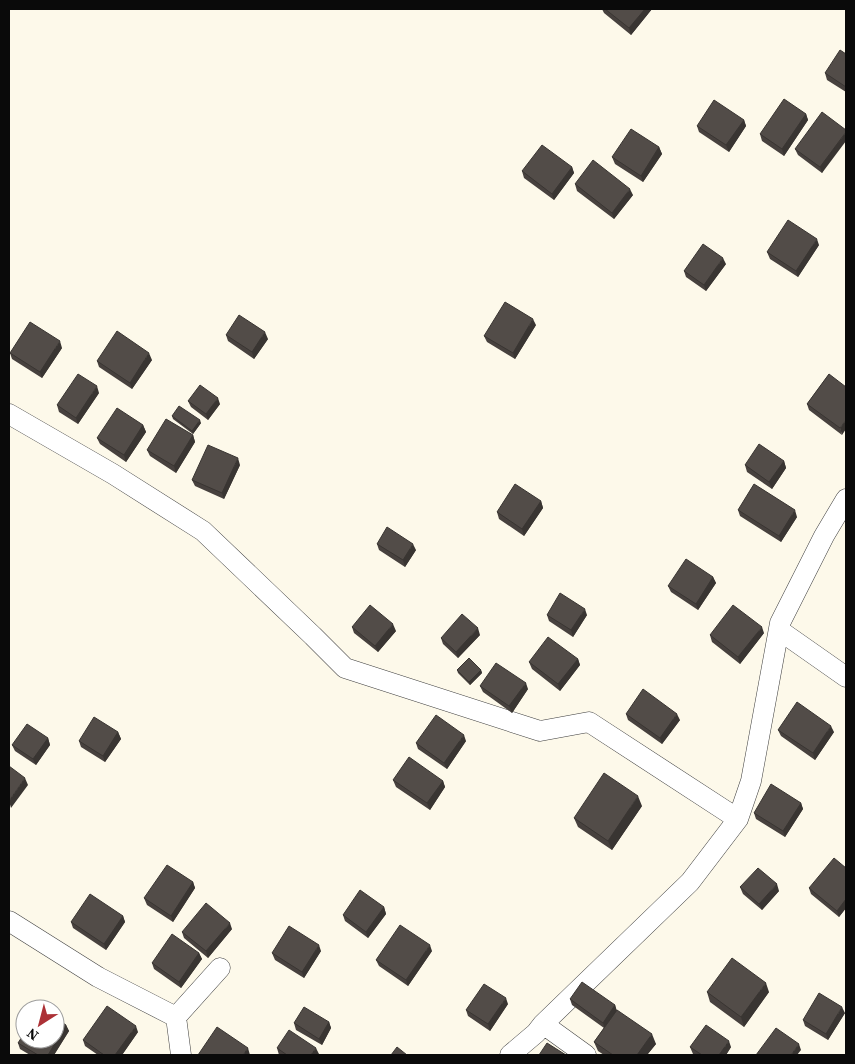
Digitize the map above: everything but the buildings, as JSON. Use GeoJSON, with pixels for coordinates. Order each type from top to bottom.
{"type":"FeatureCollection","features":[{"type":"Feature","properties":{"kind":"street"},"geometry":{"type":"LineString","coordinates":[[9,414],[113,474],[203,531],[345,668],[540,732],[589,722],[738,819]]}},
{"type":"Feature","properties":{"kind":"street"},"geometry":{"type":"LineString","coordinates":[[510,1055],[536,1033],[543,1024],[690,882],[738,819],[751,781],[780,623],[824,536],[846,498]]}},
{"type":"Feature","properties":{"kind":"street"},"geometry":{"type":"LineString","coordinates":[[779,630],[846,677]]}},
{"type":"Feature","properties":{"kind":"street"},"geometry":{"type":"LineString","coordinates":[[9,921],[98,977],[176,1017]]}},
{"type":"Feature","properties":{"kind":"street"},"geometry":{"type":"LineString","coordinates":[[181,1055],[176,1017],[220,968]]}},
{"type":"Feature","properties":{"kind":"street"},"geometry":{"type":"LineString","coordinates":[[543,1024],[586,1055]]}}]}
